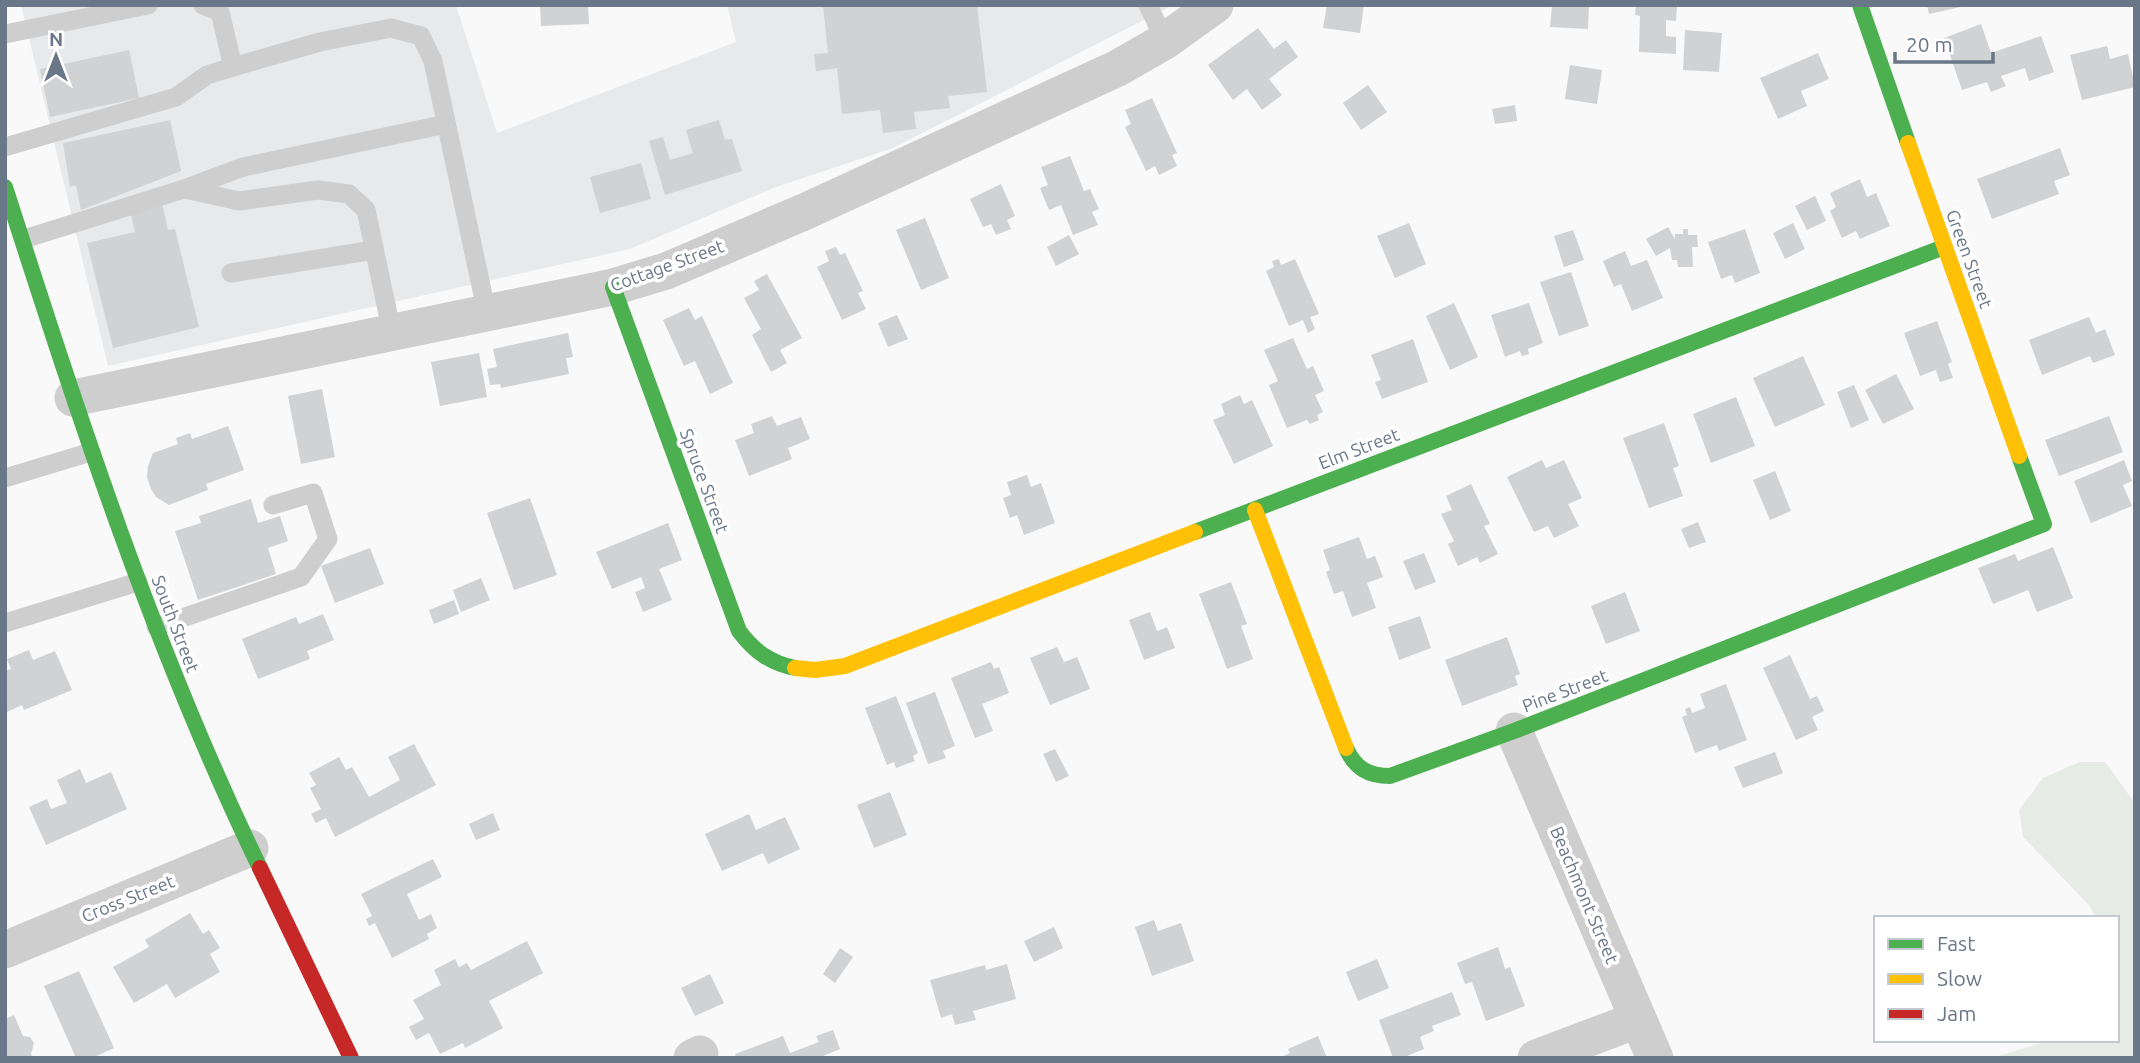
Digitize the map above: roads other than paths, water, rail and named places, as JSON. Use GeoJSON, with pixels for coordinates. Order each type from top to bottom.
{"type":"FeatureCollection","features":[{"type":"Feature","properties":{"kind":"street","name":"Cottage Street"},"geometry":{"type":"LineString","coordinates":[[73,398],[613,288],[666,271],[804,212],[1118,68],[1165,41],[1216,5]]}},
{"type":"Feature","properties":{"kind":"street","name":"Green Street"},"geometry":{"type":"LineString","coordinates":[[1860,5],[1944,247],[2045,524]]}},
{"type":"Feature","properties":{"kind":"street","name":"South Street"},"geometry":{"type":"LineString","coordinates":[[5,187],[91,452],[183,697],[250,848],[351,1058]]}},
{"type":"Feature","properties":{"kind":"street","name":"Elm Street"},"geometry":{"type":"LineString","coordinates":[[785,667],[814,671],[845,666],[1944,247]]}},
{"type":"Feature","properties":{"kind":"street","name":"Spruce Street"},"geometry":{"type":"LineString","coordinates":[[613,288],[732,614],[746,641],[757,653],[785,667]]}},
{"type":"Feature","properties":{"kind":"street","name":"Pine Street"},"geometry":{"type":"LineString","coordinates":[[1255,510],[1347,751],[1353,763],[1364,773],[1376,776],[1390,776],[1514,731],[2045,524]]}},
{"type":"Feature","properties":{"kind":"street","name":"Beachmont Street"},"geometry":{"type":"LineString","coordinates":[[1514,731],[1655,1058]]}},
{"type":"Feature","properties":{"kind":"street","name":"Cross Street"},"geometry":{"type":"LineString","coordinates":[[5,950],[250,848]]}},
{"type":"Feature","properties":{"kind":"street"},"geometry":{"type":"LineString","coordinates":[[1536,1058],[1637,1020]]}},
{"type":"Feature","properties":{"kind":"lane"},"geometry":{"type":"LineString","coordinates":[[5,34],[148,5]]}},
{"type":"Feature","properties":{"kind":"lane"},"geometry":{"type":"LineString","coordinates":[[203,5],[220,12],[233,67]]}},
{"type":"Feature","properties":{"kind":"lane"},"geometry":{"type":"LineString","coordinates":[[1148,5],[1165,41]]}},
{"type":"Feature","properties":{"kind":"lane"},"geometry":{"type":"LineString","coordinates":[[5,147],[176,96],[206,75],[320,43],[391,28],[421,36],[433,61],[487,314]]}},
{"type":"Feature","properties":{"kind":"lane"},"geometry":{"type":"LineString","coordinates":[[24,239],[184,189],[243,167],[446,124]]}},
{"type":"Feature","properties":{"kind":"lane"},"geometry":{"type":"LineString","coordinates":[[184,189],[239,201],[318,190],[349,194],[366,210],[392,333]]}},
{"type":"Feature","properties":{"kind":"lane"},"geometry":{"type":"LineString","coordinates":[[231,273],[374,250]]}},
{"type":"Feature","properties":{"kind":"lane"},"geometry":{"type":"LineString","coordinates":[[5,478],[91,452]]}},
{"type":"Feature","properties":{"kind":"lane"},"geometry":{"type":"LineString","coordinates":[[156,627],[301,577],[328,539],[313,493],[273,505]]}},
{"type":"Feature","properties":{"kind":"lane"},"geometry":{"type":"LineString","coordinates":[[5,623],[138,582]]}}]}
